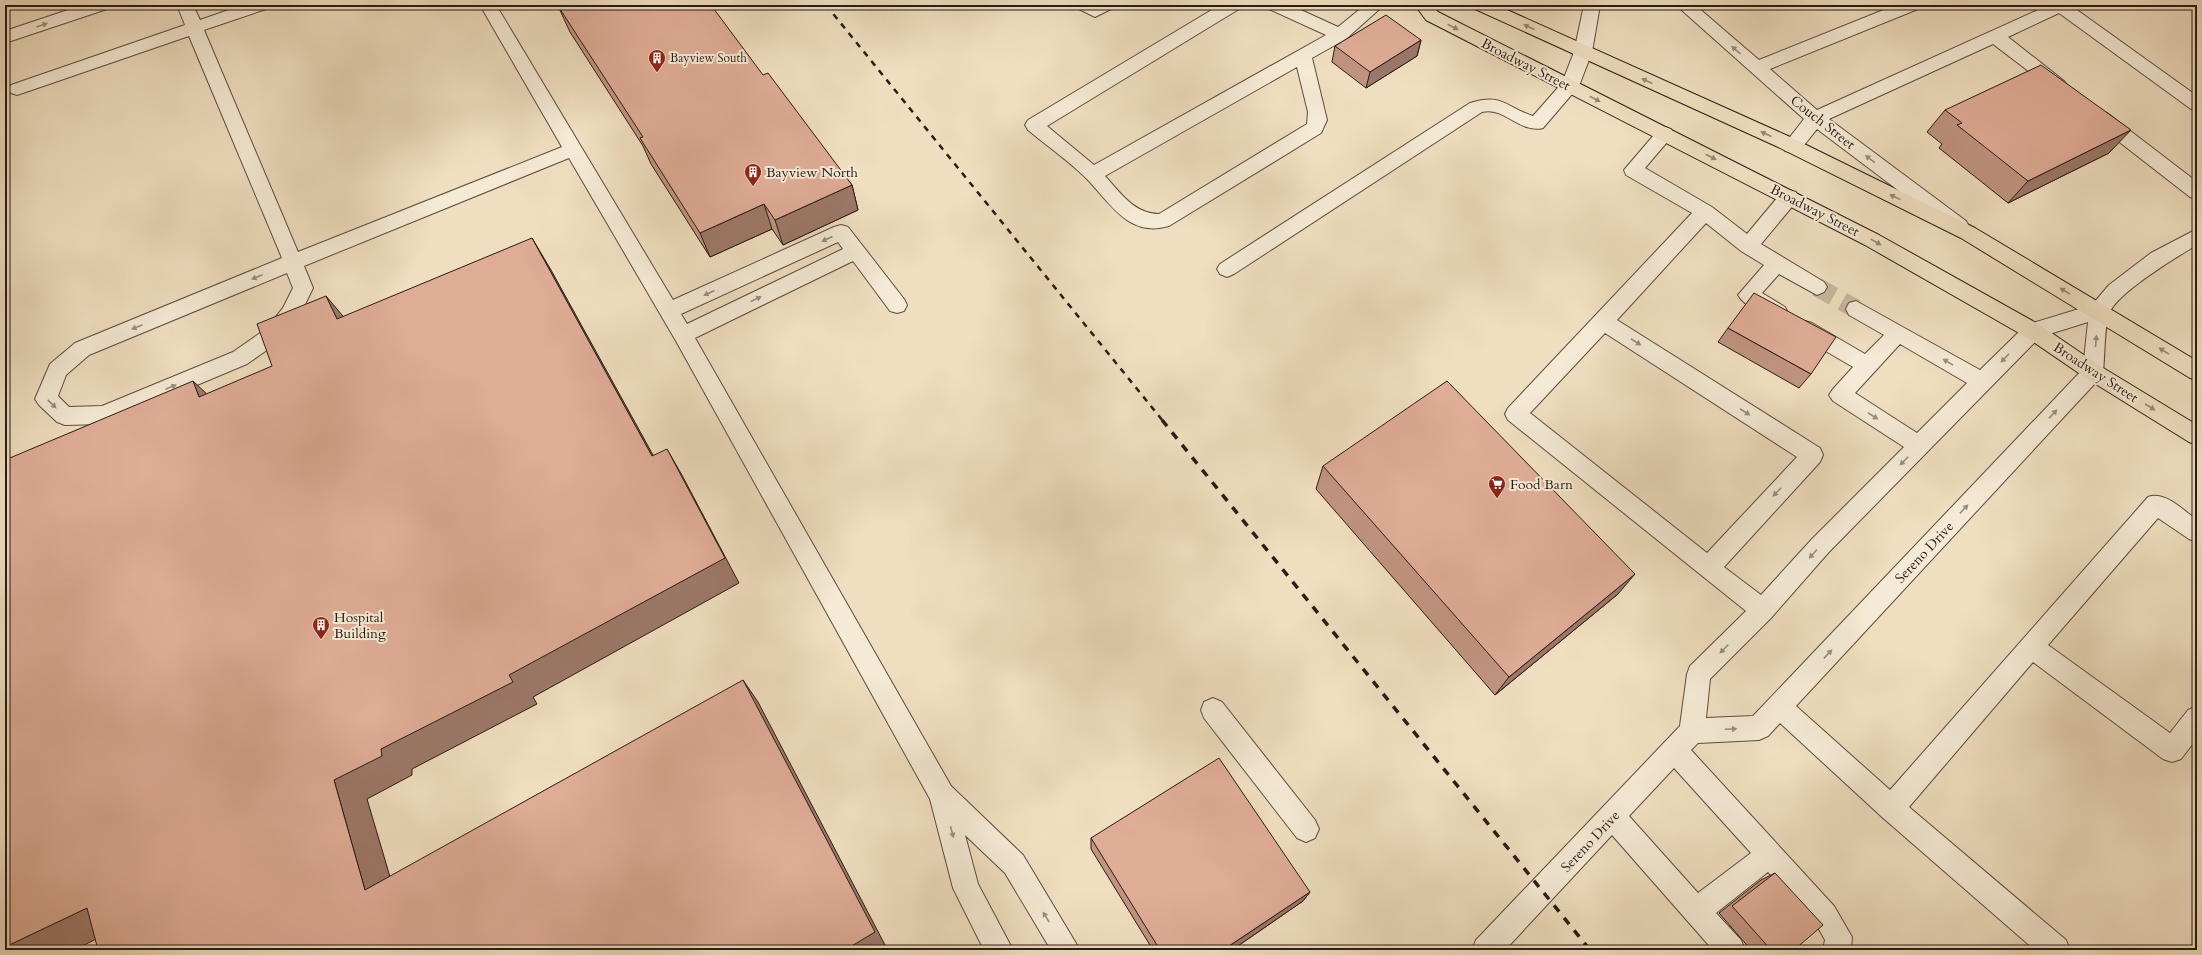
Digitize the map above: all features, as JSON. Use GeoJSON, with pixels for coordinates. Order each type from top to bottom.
{"type":"FeatureCollection","features":[{"type":"Feature","properties":{"kind":"main road","name":"Broadway Street"},"geometry":{"type":"LineString","coordinates":[[1423,5],[1432,16],[1872,240],[2033,331],[2094,372],[2197,436]]}},
{"type":"Feature","properties":{"kind":"main road"},"geometry":{"type":"LineString","coordinates":[[1481,5],[1792,146],[1968,233],[2099,311],[2197,372]]}},
{"type":"Feature","properties":{"kind":"street"},"geometry":{"type":"LineString","coordinates":[[5,37],[101,5]]}},
{"type":"Feature","properties":{"kind":"street"},"geometry":{"type":"LineString","coordinates":[[185,5],[293,262],[303,288],[291,313],[273,335],[240,358],[103,415],[65,416],[46,399],[57,370],[82,349],[293,262],[572,150]]}},
{"type":"Feature","properties":{"kind":"street"},"geometry":{"type":"LineString","coordinates":[[17,89],[260,5]]}},
{"type":"Feature","properties":{"kind":"street"},"geometry":{"type":"LineString","coordinates":[[488,5],[572,150],[683,335],[942,795],[966,888],[999,950]]}},
{"type":"Feature","properties":{"kind":"street"},"geometry":{"type":"LineString","coordinates":[[1085,5],[1095,11],[1105,5]]}},
{"type":"Feature","properties":{"kind":"street"},"geometry":{"type":"LineString","coordinates":[[1233,5],[1034,125],[1093,174],[1124,208],[1144,221],[1162,221],[1315,128],[1318,120],[1317,112],[1303,56]]}},
{"type":"Feature","properties":{"kind":"street"},"geometry":{"type":"LineString","coordinates":[[1275,5],[1340,35]]}},
{"type":"Feature","properties":{"kind":"street"},"geometry":{"type":"LineString","coordinates":[[1093,174],[1340,35],[1376,5]]}},
{"type":"Feature","properties":{"kind":"street"},"geometry":{"type":"LineString","coordinates":[[1227,269],[1484,103],[1495,103],[1522,120],[1537,123],[1570,86],[1583,52],[1592,5]]}},
{"type":"Feature","properties":{"kind":"street","name":"Couch Street"},"geometry":{"type":"LineString","coordinates":[[1684,5],[1815,118],[1968,233]]}},
{"type":"Feature","properties":{"kind":"street"},"geometry":{"type":"LineString","coordinates":[[1757,68],[1912,5]]}},
{"type":"Feature","properties":{"kind":"street"},"geometry":{"type":"LineString","coordinates":[[1792,146],[1815,118],[2060,6],[2197,105]]}},
{"type":"Feature","properties":{"kind":"street"},"geometry":{"type":"LineString","coordinates":[[1995,36],[2197,192]]}},
{"type":"Feature","properties":{"kind":"street"},"geometry":{"type":"LineString","coordinates":[[1665,134],[1634,170],[1705,212],[1748,246],[1817,286]]}},
{"type":"Feature","properties":{"kind":"street"},"geometry":{"type":"LineString","coordinates":[[1748,246],[1789,197]]}},
{"type":"Feature","properties":{"kind":"street"},"geometry":{"type":"LineString","coordinates":[[1705,212],[1516,414],[1708,568],[1763,610]]}},
{"type":"Feature","properties":{"kind":"street"},"geometry":{"type":"LineString","coordinates":[[669,311],[841,232],[898,305]]}},
{"type":"Feature","properties":{"kind":"street"},"geometry":{"type":"LineString","coordinates":[[1692,731],[1699,674],[1763,610],[1820,546],[2033,331],[2099,311],[2116,291],[2158,258],[2197,236]]}},
{"type":"Feature","properties":{"kind":"street"},"geometry":{"type":"LineString","coordinates":[[683,335],[856,251]]}},
{"type":"Feature","properties":{"kind":"street"},"geometry":{"type":"LineString","coordinates":[[1777,263],[1748,295],[1868,366]]}},
{"type":"Feature","properties":{"kind":"street"},"geometry":{"type":"LineString","coordinates":[[1856,309],[1982,382]]}},
{"type":"Feature","properties":{"kind":"street"},"geometry":{"type":"LineString","coordinates":[[2094,372],[2099,311]]}},
{"type":"Feature","properties":{"kind":"street"},"geometry":{"type":"LineString","coordinates":[[1603,321],[1812,455],[1708,568]]}},
{"type":"Feature","properties":{"kind":"street"},"geometry":{"type":"LineString","coordinates":[[1898,333],[1840,395],[1919,445]]}},
{"type":"Feature","properties":{"kind":"street","name":"Sereno Drive"},"geometry":{"type":"LineString","coordinates":[[1486,950],[1613,817],[1692,731],[1759,728],[2094,372]]}},
{"type":"Feature","properties":{"kind":"street"},"geometry":{"type":"LineString","coordinates":[[1891,808],[2156,504],[2197,532]]}},
{"type":"Feature","properties":{"kind":"street"},"geometry":{"type":"LineString","coordinates":[[2032,647],[2172,750],[2197,718]]}},
{"type":"Feature","properties":{"kind":"street"},"geometry":{"type":"LineString","coordinates":[[1779,706],[1891,808],[2056,950]]}},
{"type":"Feature","properties":{"kind":"street"},"geometry":{"type":"LineString","coordinates":[[1213,710],[1306,829]]}},
{"type":"Feature","properties":{"kind":"street"},"geometry":{"type":"LineString","coordinates":[[1674,750],[1825,915],[1839,937],[1837,950]]}},
{"type":"Feature","properties":{"kind":"street"},"geometry":{"type":"LineString","coordinates":[[942,795],[1014,864],[1066,950]]}},
{"type":"Feature","properties":{"kind":"street"},"geometry":{"type":"LineString","coordinates":[[1613,817],[1731,950]]}},
{"type":"Feature","properties":{"kind":"street"},"geometry":{"type":"LineString","coordinates":[[1697,911],[1769,854]]}},
{"type":"Feature","properties":{"kind":"building"},"geometry":{"type":"Polygon","coordinates":[[[711,5],[763,75],[768,73],[852,185],[775,220],[764,204],[700,233],[640,138],[643,137],[558,6],[711,5]]]}},
{"type":"Feature","properties":{"kind":"building"},"geometry":{"type":"Polygon","coordinates":[[[1386,15],[1421,40],[1370,72],[1335,46],[1386,15]]]}},
{"type":"Feature","properties":{"kind":"building"},"geometry":{"type":"Polygon","coordinates":[[[2041,65],[2131,130],[2028,181],[1957,125],[1962,123],[1945,110],[2041,65]]]}},
{"type":"Feature","properties":{"kind":"building","name":"Hospital Building"},"geometry":{"type":"Polygon","coordinates":[[[532,238],[652,456],[667,449],[725,558],[509,675],[513,682],[381,749],[382,756],[334,780],[365,890],[743,680],[875,932],[845,950],[98,950],[87,908],[5,947],[5,460],[193,381],[199,397],[272,366],[257,324],[326,296],[337,319],[532,238]]]}},
{"type":"Feature","properties":{"kind":"building"},"geometry":{"type":"Polygon","coordinates":[[[1754,293],[1836,337],[1811,374],[1728,328],[1754,293]]]}},
{"type":"Feature","properties":{"kind":"building"},"geometry":{"type":"Polygon","coordinates":[[[1447,381],[1635,574],[1509,677],[1323,466],[1447,381]]]}},
{"type":"Feature","properties":{"kind":"building"},"geometry":{"type":"Polygon","coordinates":[[[1219,758],[1310,892],[1223,950],[1160,950],[1091,838],[1219,758]]]}},
{"type":"Feature","properties":{"kind":"building"},"geometry":{"type":"Polygon","coordinates":[[[1775,873],[1823,925],[1794,950],[1771,950],[1732,906],[1775,873]]]}},
{"type":"Feature","properties":{"kind":"tunnel"},"geometry":{"type":"LineString","coordinates":[[1817,287],[1856,309]]}},
{"type":"Feature","properties":{"kind":"railway"},"geometry":{"type":"LineString","coordinates":[[826,5],[1163,421]]}},
{"type":"Feature","properties":{"kind":"railway"},"geometry":{"type":"LineString","coordinates":[[1162,420],[1590,950]]}},
{"type":"Feature","properties":{"kind":"place","name":"Bayview South"},"geometry":{"type":"Point","coordinates":[657,73]}},
{"type":"Feature","properties":{"kind":"place","name":"Bayview North"},"geometry":{"type":"Point","coordinates":[753,187]}},
{"type":"Feature","properties":{"kind":"place","name":"Food Barn"},"geometry":{"type":"Point","coordinates":[1497,499]}},
{"type":"Feature","properties":{"kind":"place","name":"Hospital Building"},"geometry":{"type":"Point","coordinates":[321,640]}}]}
